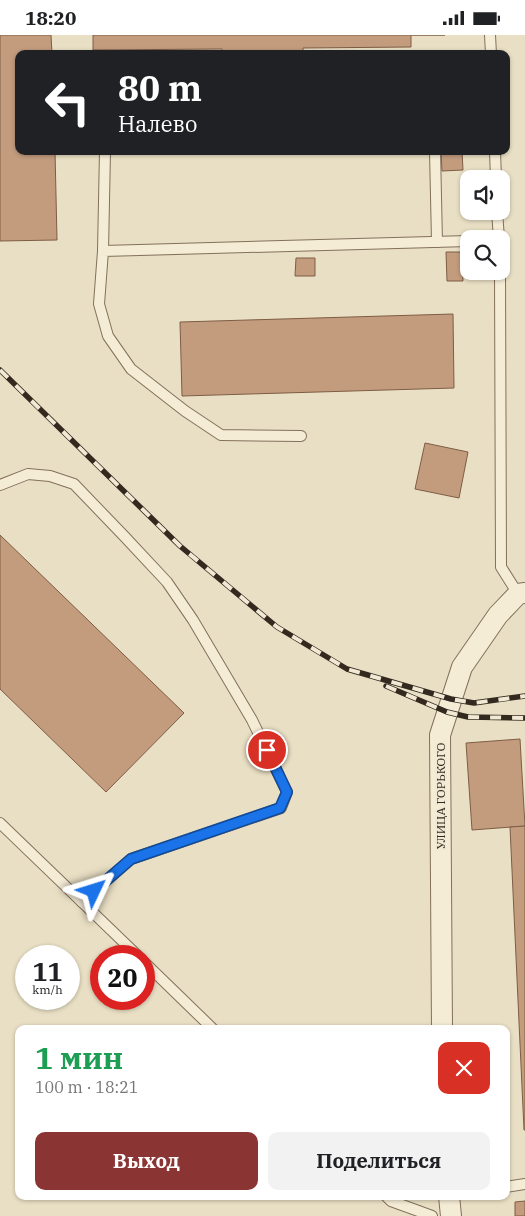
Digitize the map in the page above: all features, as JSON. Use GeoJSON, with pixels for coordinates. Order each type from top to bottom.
{"type":"FeatureCollection","features":[{"type":"Feature","properties":{"kind":"street","name":"УЛИЦА ГОРЬКОГО"},"geometry":{"type":"LineString","coordinates":[[442,1025],[440,735],[462,667],[498,615],[522,593]]}},
{"type":"Feature","properties":{"kind":"street"},"geometry":{"type":"LineString","coordinates":[[449,1200],[451,1216]]}},
{"type":"Feature","properties":{"kind":"lane"},"geometry":{"type":"LineString","coordinates":[[490,35],[491,50]]}},
{"type":"Feature","properties":{"kind":"lane"},"geometry":{"type":"LineString","coordinates":[[105,155],[103,251],[98,304],[108,336],[131,369],[185,411],[221,435],[301,436]]}},
{"type":"Feature","properties":{"kind":"lane"},"geometry":{"type":"LineString","coordinates":[[435,155],[437,242]]}},
{"type":"Feature","properties":{"kind":"lane"},"geometry":{"type":"LineString","coordinates":[[495,155],[496,170]]}},
{"type":"Feature","properties":{"kind":"lane"},"geometry":{"type":"LineString","coordinates":[[103,251],[460,241]]}},
{"type":"Feature","properties":{"kind":"lane"},"geometry":{"type":"LineString","coordinates":[[500,280],[501,567],[522,593]]}},
{"type":"Feature","properties":{"kind":"lane"},"geometry":{"type":"LineString","coordinates":[[0,485],[28,475],[50,476],[74,484],[124,536],[167,582],[193,620],[252,720],[287,792],[280,808],[131,859],[82,902]]}},
{"type":"Feature","properties":{"kind":"lane"},"geometry":{"type":"LineString","coordinates":[[0,823],[127,945]]}},
{"type":"Feature","properties":{"kind":"lane"},"geometry":{"type":"LineString","coordinates":[[155,973],[209,1025]]}},
{"type":"Feature","properties":{"kind":"lane"},"geometry":{"type":"LineString","coordinates":[[510,1186],[525,1184]]}},
{"type":"Feature","properties":{"kind":"lane"},"geometry":{"type":"LineString","coordinates":[[390,1200],[432,1216]]}},
{"type":"Feature","properties":{"kind":"building"},"geometry":{"type":"Polygon","coordinates":[[[0,35],[51,35],[52,50],[15,50],[15,155],[55,155],[57,240],[0,241],[0,35]]]}},
{"type":"Feature","properties":{"kind":"building"},"geometry":{"type":"Polygon","coordinates":[[[93,35],[411,35],[411,47],[303,48],[303,50],[93,50],[93,35]]]}},
{"type":"Feature","properties":{"kind":"building"},"geometry":{"type":"Polygon","coordinates":[[[441,155],[462,155],[463,170],[442,171],[441,155]]]}},
{"type":"Feature","properties":{"kind":"building"},"geometry":{"type":"Polygon","coordinates":[[[446,252],[460,252],[460,280],[463,281],[447,281],[446,252]]]}},
{"type":"Feature","properties":{"kind":"building"},"geometry":{"type":"Polygon","coordinates":[[[296,258],[315,258],[315,276],[295,276],[296,258]]]}},
{"type":"Feature","properties":{"kind":"building"},"geometry":{"type":"Polygon","coordinates":[[[453,314],[454,388],[182,396],[180,322],[453,314]]]}},
{"type":"Feature","properties":{"kind":"building"},"geometry":{"type":"Polygon","coordinates":[[[425,443],[468,452],[459,498],[415,489],[425,443]]]}},
{"type":"Feature","properties":{"kind":"building"},"geometry":{"type":"Polygon","coordinates":[[[0,535],[184,713],[106,792],[0,689],[0,535]]]}},
{"type":"Feature","properties":{"kind":"building"},"geometry":{"type":"Polygon","coordinates":[[[520,739],[525,826],[472,830],[466,743],[520,739]]]}},
{"type":"Feature","properties":{"kind":"building"},"geometry":{"type":"Polygon","coordinates":[[[525,826],[525,1130],[524,1130],[510,827],[525,826]]]}},
{"type":"Feature","properties":{"kind":"building"},"geometry":{"type":"Polygon","coordinates":[[[525,1201],[525,1216],[515,1216],[515,1202],[525,1201]]]}},
{"type":"Feature","properties":{"kind":"railway"},"geometry":{"type":"LineString","coordinates":[[0,370],[180,546],[277,627],[347,669],[451,699],[474,703],[525,696]]}},
{"type":"Feature","properties":{"kind":"railway"},"geometry":{"type":"LineString","coordinates":[[386,686],[447,712],[468,717],[525,718]]}},
{"type":"Feature","properties":{"kind":"route"},"geometry":{"type":"LineString","coordinates":[[94,891],[131,859],[280,808],[287,792],[267,750]]}}]}
